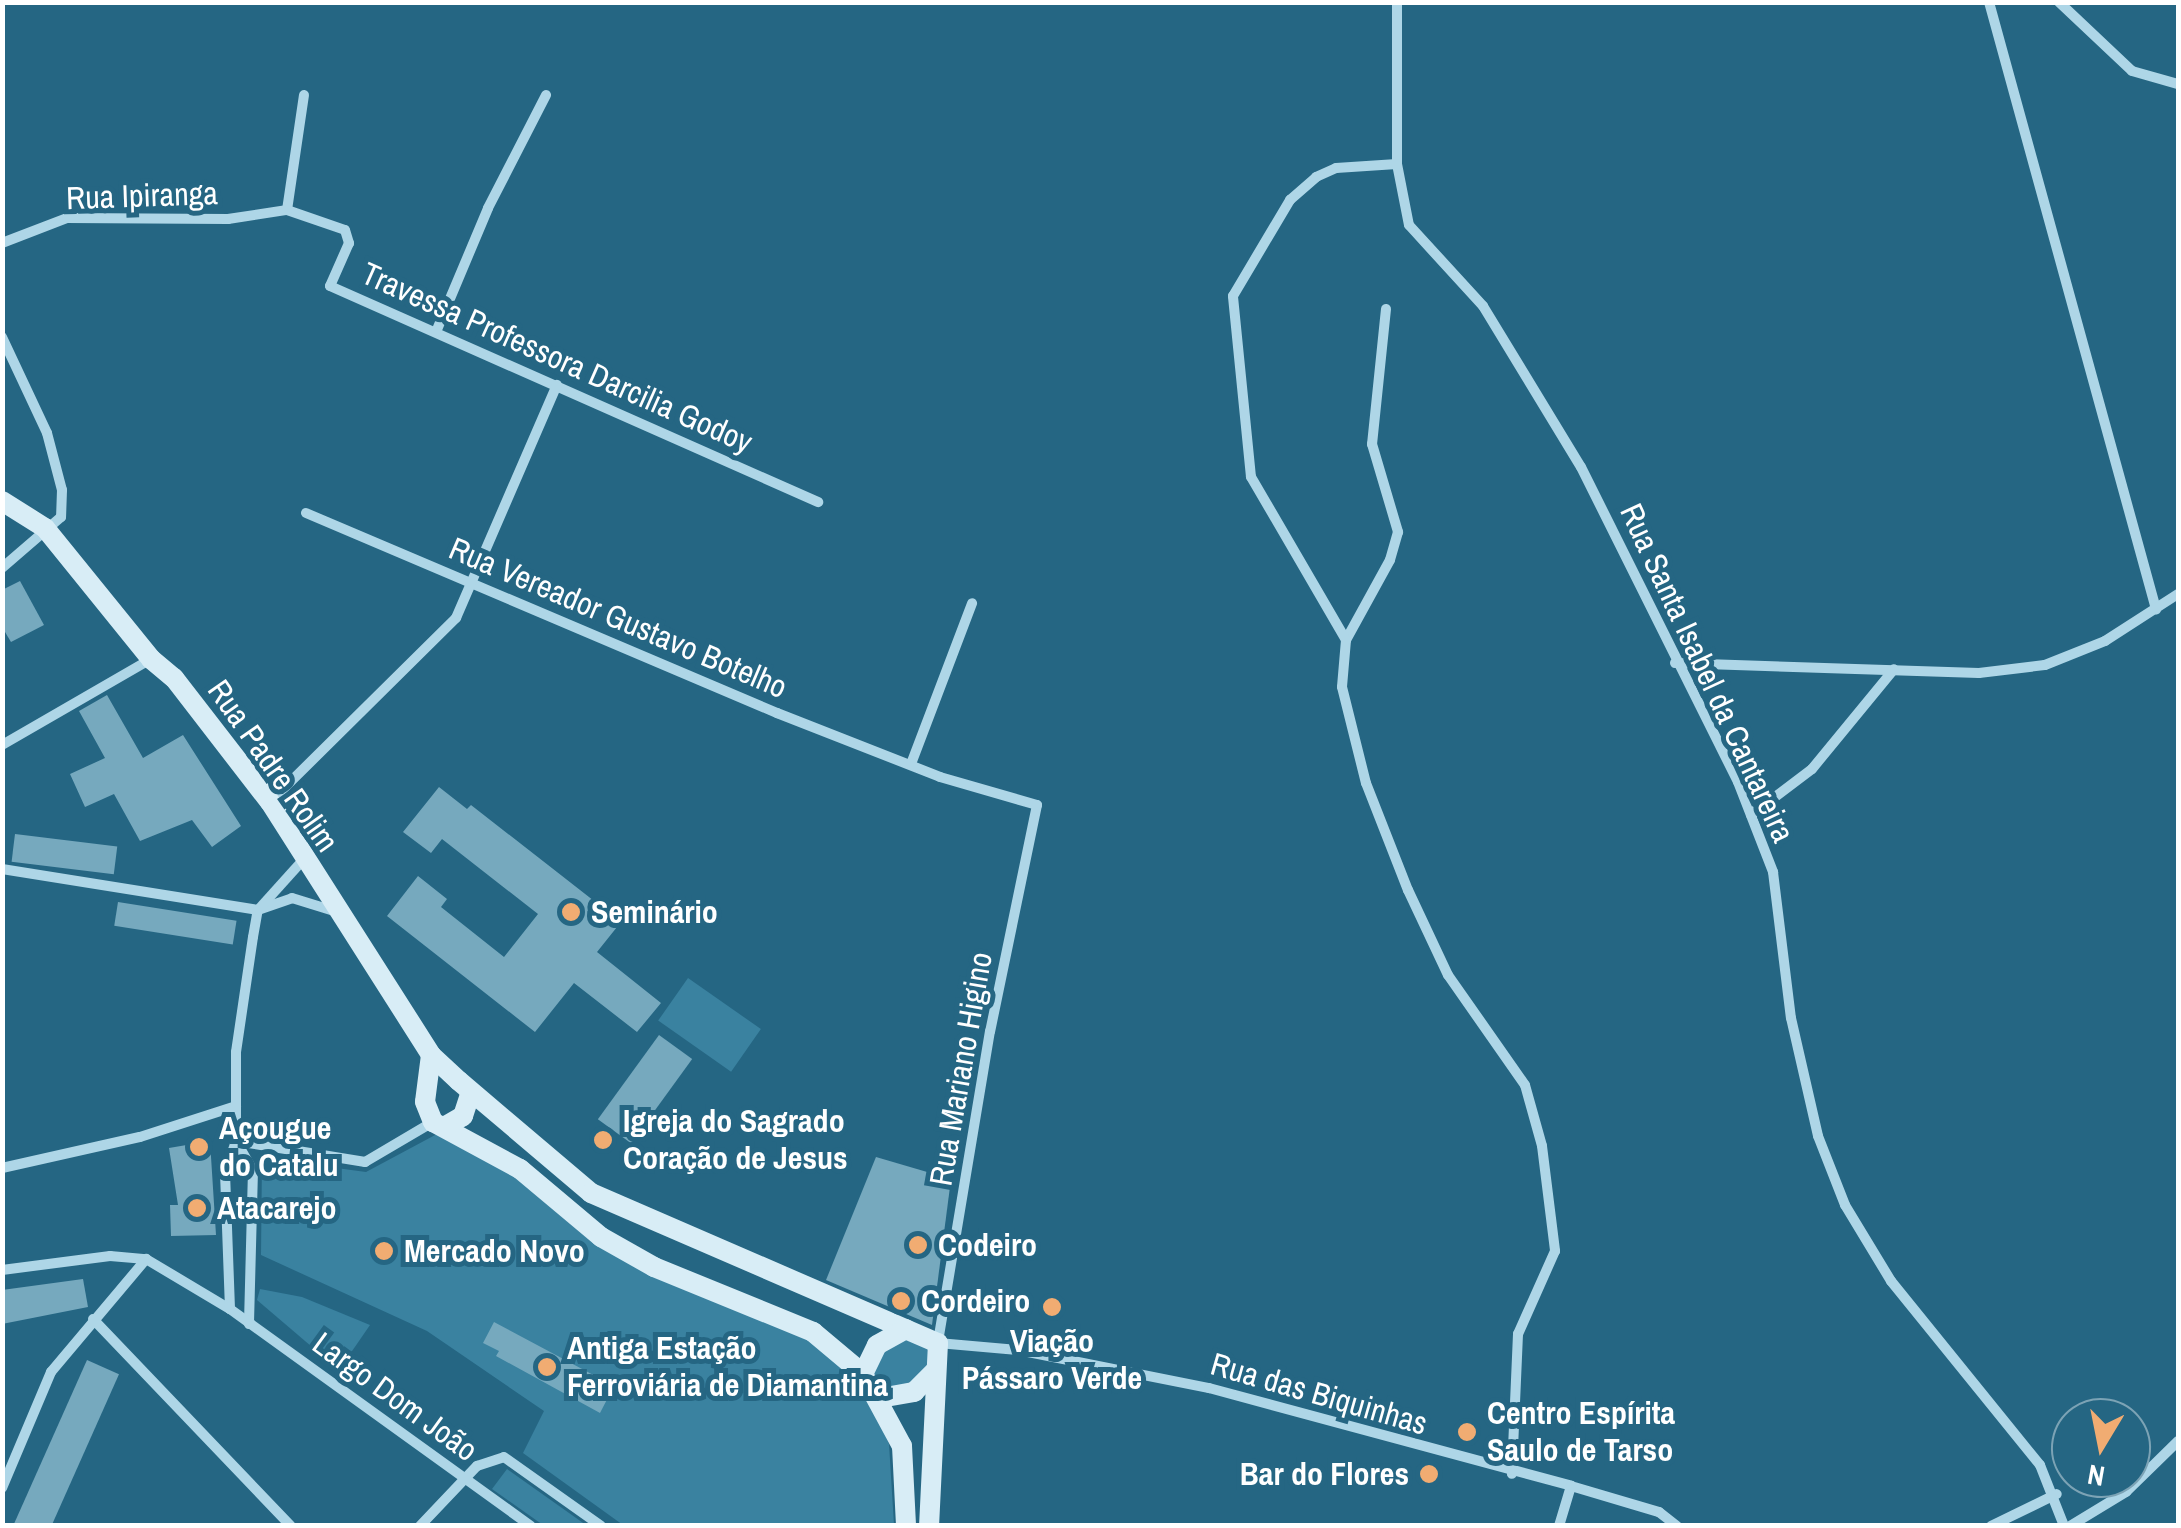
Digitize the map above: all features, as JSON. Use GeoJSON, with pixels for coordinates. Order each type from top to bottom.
{"type":"FeatureCollection","features":[{"type":"Feature","properties":{"kind":"street","name":"Rua Santa Isabel da Cantareira"},"geometry":{"type":"LineString","coordinates":[[1397,2],[1396,164],[1409,225],[1483,306],[1581,468],[1751,815],[1773,872],[1791,1018],[1818,1136],[1845,1205],[1891,1281],[2051,1486]]}},
{"type":"Feature","properties":{"kind":"street"},"geometry":{"type":"LineString","coordinates":[[1989,2],[2156,609]]}},
{"type":"Feature","properties":{"kind":"street"},"geometry":{"type":"LineString","coordinates":[[2059,2],[2132,71],[2178,84]]}},
{"type":"Feature","properties":{"kind":"street"},"geometry":{"type":"LineString","coordinates":[[287,210],[304,95]]}},
{"type":"Feature","properties":{"kind":"street"},"geometry":{"type":"LineString","coordinates":[[436,332],[488,208],[546,95]]}},
{"type":"Feature","properties":{"kind":"street"},"geometry":{"type":"LineString","coordinates":[[1346,640],[1251,477],[1233,296],[1290,200],[1316,177],[1336,168],[1396,164]]}},
{"type":"Feature","properties":{"kind":"street","name":"Travessa Professora Darcilia Godoy"},"geometry":{"type":"LineString","coordinates":[[287,210],[346,230],[348,243],[330,286],[818,502]]}},
{"type":"Feature","properties":{"kind":"street","name":"Rua Ipiranga"},"geometry":{"type":"LineString","coordinates":[[2,243],[67,218],[210,220],[287,210]]}},
{"type":"Feature","properties":{"kind":"street"},"geometry":{"type":"LineString","coordinates":[[1386,308],[1372,444],[1398,532],[1390,560],[1346,640],[1342,687],[1366,784],[1448,975],[1525,1085],[1542,1146],[1554,1251],[1518,1334],[1512,1474]]}},
{"type":"Feature","properties":{"kind":"street"},"geometry":{"type":"LineString","coordinates":[[2,337],[47,434],[62,490],[61,517],[2,568]]}},
{"type":"Feature","properties":{"kind":"street"},"geometry":{"type":"LineString","coordinates":[[270,802],[456,618],[557,385]]}},
{"type":"Feature","properties":{"kind":"street","name":"Rua Padre Rolim"},"geometry":{"type":"LineString","coordinates":[[2,501],[45,528],[151,660],[174,678],[270,802],[335,911],[431,1055],[471,1092],[591,1193],[906,1329]]}},
{"type":"Feature","properties":{"kind":"street","name":"Rua Vereador Gustavo Botelho"},"geometry":{"type":"LineString","coordinates":[[306,513],[911,764],[1038,805]]}},
{"type":"Feature","properties":{"kind":"street"},"geometry":{"type":"LineString","coordinates":[[1675,663],[1979,673],[2046,665],[2105,641],[2178,594]]}},
{"type":"Feature","properties":{"kind":"street"},"geometry":{"type":"LineString","coordinates":[[911,764],[972,603]]}},
{"type":"Feature","properties":{"kind":"street"},"geometry":{"type":"LineString","coordinates":[[2,744],[151,660]]}},
{"type":"Feature","properties":{"kind":"street"},"geometry":{"type":"LineString","coordinates":[[1751,815],[1812,769],[1894,669]]}},
{"type":"Feature","properties":{"kind":"street","name":"Rua Mariano Higino"},"geometry":{"type":"LineString","coordinates":[[938,1344],[990,1030],[1038,805]]}},
{"type":"Feature","properties":{"kind":"street"},"geometry":{"type":"LineString","coordinates":[[230,1309],[226,1173],[236,1142],[236,1052],[258,910],[304,860]]}},
{"type":"Feature","properties":{"kind":"street"},"geometry":{"type":"LineString","coordinates":[[2,869],[258,910],[292,898],[335,911]]}},
{"type":"Feature","properties":{"kind":"street"},"geometry":{"type":"LineString","coordinates":[[431,1055],[425,1102],[438,1125],[520,1169],[601,1237],[654,1267],[813,1332],[863,1374],[880,1398],[902,1446],[906,1526]]}},
{"type":"Feature","properties":{"kind":"street"},"geometry":{"type":"LineString","coordinates":[[236,1142],[366,1162],[464,1116],[471,1092]]}},
{"type":"Feature","properties":{"kind":"street"},"geometry":{"type":"LineString","coordinates":[[2,1168],[140,1137],[236,1106]]}},
{"type":"Feature","properties":{"kind":"street"},"geometry":{"type":"LineString","coordinates":[[236,1142],[253,1170],[250,1324]]}},
{"type":"Feature","properties":{"kind":"street"},"geometry":{"type":"LineString","coordinates":[[2,1270],[110,1256],[146,1259]]}},
{"type":"Feature","properties":{"kind":"street"},"geometry":{"type":"LineString","coordinates":[[2,1488],[51,1372],[146,1259]]}},
{"type":"Feature","properties":{"kind":"street","name":"Largo Dom João"},"geometry":{"type":"LineString","coordinates":[[146,1259],[230,1309],[531,1526]]}},
{"type":"Feature","properties":{"kind":"street"},"geometry":{"type":"LineString","coordinates":[[94,1319],[291,1526]]}},
{"type":"Feature","properties":{"kind":"street"},"geometry":{"type":"LineString","coordinates":[[863,1374],[877,1345],[906,1329],[938,1344],[929,1526]]}},
{"type":"Feature","properties":{"kind":"street","name":"Rua das Biquinhas"},"geometry":{"type":"LineString","coordinates":[[938,1344],[1018,1350],[1209,1388],[1512,1474],[1571,1486],[1659,1512],[1678,1526]]}},
{"type":"Feature","properties":{"kind":"street"},"geometry":{"type":"LineString","coordinates":[[880,1398],[914,1392],[936,1370]]}},
{"type":"Feature","properties":{"kind":"street"},"geometry":{"type":"LineString","coordinates":[[2067,1526],[2126,1492],[2178,1441]]}},
{"type":"Feature","properties":{"kind":"street","name":"Largo Dom João"},"geometry":{"type":"LineString","coordinates":[[466,1477],[504,1458],[600,1526]]}},
{"type":"Feature","properties":{"kind":"street"},"geometry":{"type":"LineString","coordinates":[[420,1526],[466,1477]]}},
{"type":"Feature","properties":{"kind":"street"},"geometry":{"type":"LineString","coordinates":[[1559,1526],[1571,1486]]}},
{"type":"Feature","properties":{"kind":"street"},"geometry":{"type":"LineString","coordinates":[[1990,1526],[2051,1497]]}},
{"type":"Feature","properties":{"kind":"street","name":"Rua Santa Isabel da Cantareira"},"geometry":{"type":"LineString","coordinates":[[2058,1498],[2067,1526]]}},
{"type":"Feature","properties":{"kind":"shaded area"},"geometry":{"type":"Polygon","coordinates":[[[688,978],[761,1029],[731,1072],[658,1021],[688,978]]]}},
{"type":"Feature","properties":{"kind":"shaded area"},"geometry":{"type":"Polygon","coordinates":[[[437,1134],[501,1166],[586,1237],[807,1337],[867,1390],[889,1444],[894,1525],[623,1525],[523,1453],[544,1411],[427,1331],[261,1255],[262,1158],[366,1172],[437,1134]]]}},
{"type":"Feature","properties":{"kind":"shaded area"},"geometry":{"type":"Polygon","coordinates":[[[260,1289],[302,1297],[370,1325],[339,1370],[257,1300],[260,1289]]]}},
{"type":"Feature","properties":{"kind":"shaded area"},"geometry":{"type":"Polygon","coordinates":[[[905,1334],[934,1347],[924,1381],[883,1392],[869,1373],[873,1361],[905,1334]]]}},
{"type":"Feature","properties":{"kind":"shaded area"},"geometry":{"type":"Polygon","coordinates":[[[507,1469],[586,1525],[543,1525],[492,1489],[507,1469]]]}},
{"type":"Feature","properties":{"kind":"building"},"geometry":{"type":"Polygon","coordinates":[[[20,581],[44,625],[11,642],[2,627],[2,590],[20,581]]]}},
{"type":"Feature","properties":{"kind":"building"},"geometry":{"type":"Polygon","coordinates":[[[107,695],[143,758],[183,735],[241,826],[212,847],[192,820],[140,841],[114,794],[85,807],[70,774],[105,758],[79,711],[107,695]]]}},
{"type":"Feature","properties":{"kind":"building","name":"Seminário"},"geometry":{"type":"Polygon","coordinates":[[[439,787],[467,809],[471,805],[621,922],[597,952],[661,1003],[637,1032],[574,983],[535,1032],[387,916],[418,876],[447,899],[441,907],[504,957],[538,914],[442,839],[431,853],[403,832],[439,787]]]}},
{"type":"Feature","properties":{"kind":"building"},"geometry":{"type":"Polygon","coordinates":[[[15,834],[117,847],[114,874],[12,862],[15,834]]]}},
{"type":"Feature","properties":{"kind":"building"},"geometry":{"type":"Polygon","coordinates":[[[118,902],[237,921],[233,944],[114,926],[118,902]]]}},
{"type":"Feature","properties":{"kind":"building"},"geometry":{"type":"Polygon","coordinates":[[[659,1035],[692,1059],[631,1143],[598,1119],[659,1035]]]}},
{"type":"Feature","properties":{"kind":"building"},"geometry":{"type":"Polygon","coordinates":[[[210,1141],[216,1235],[171,1236],[170,1205],[178,1205],[169,1148],[210,1141]]]}},
{"type":"Feature","properties":{"kind":"building"},"geometry":{"type":"Polygon","coordinates":[[[876,1157],[951,1179],[932,1325],[826,1280],[876,1157]]]}},
{"type":"Feature","properties":{"kind":"building"},"geometry":{"type":"Polygon","coordinates":[[[83,1279],[88,1307],[2,1324],[2,1290],[83,1279]]]}},
{"type":"Feature","properties":{"kind":"building","name":"Antiga Estação Ferroviária de Diamantina"},"geometry":{"type":"Polygon","coordinates":[[[494,1322],[614,1386],[600,1413],[496,1356],[499,1351],[483,1343],[494,1322]]]}},
{"type":"Feature","properties":{"kind":"building"},"geometry":{"type":"Polygon","coordinates":[[[87,1360],[119,1374],[51,1526],[13,1525],[87,1360]]]}},
{"type":"Feature","properties":{"kind":"place","name":"Seminário"},"geometry":{"type":"Point","coordinates":[571,912]}},
{"type":"Feature","properties":{"kind":"place","name":"Igreja do Sagrado Coração de Jesus"},"geometry":{"type":"Point","coordinates":[603,1140]}},
{"type":"Feature","properties":{"kind":"place","name":"Açougue do Catalu"},"geometry":{"type":"Point","coordinates":[199,1147]}},
{"type":"Feature","properties":{"kind":"place","name":"Atacarejo"},"geometry":{"type":"Point","coordinates":[197,1208]}},
{"type":"Feature","properties":{"kind":"place","name":"Codeiro"},"geometry":{"type":"Point","coordinates":[918,1245]}},
{"type":"Feature","properties":{"kind":"place","name":"Mercado Novo"},"geometry":{"type":"Point","coordinates":[384,1251]}},
{"type":"Feature","properties":{"kind":"place","name":"Cordeiro"},"geometry":{"type":"Point","coordinates":[901,1301]}},
{"type":"Feature","properties":{"kind":"place","name":"Viação Pássaro Verde"},"geometry":{"type":"Point","coordinates":[1052,1307]}},
{"type":"Feature","properties":{"kind":"place","name":"Antiga Estação Ferroviária de Diamantina"},"geometry":{"type":"Point","coordinates":[547,1367]}},
{"type":"Feature","properties":{"kind":"place","name":"Centro Espírita Saulo de Tarso"},"geometry":{"type":"Point","coordinates":[1467,1432]}},
{"type":"Feature","properties":{"kind":"place","name":"Bar do Flores"},"geometry":{"type":"Point","coordinates":[1429,1474]}}]}
